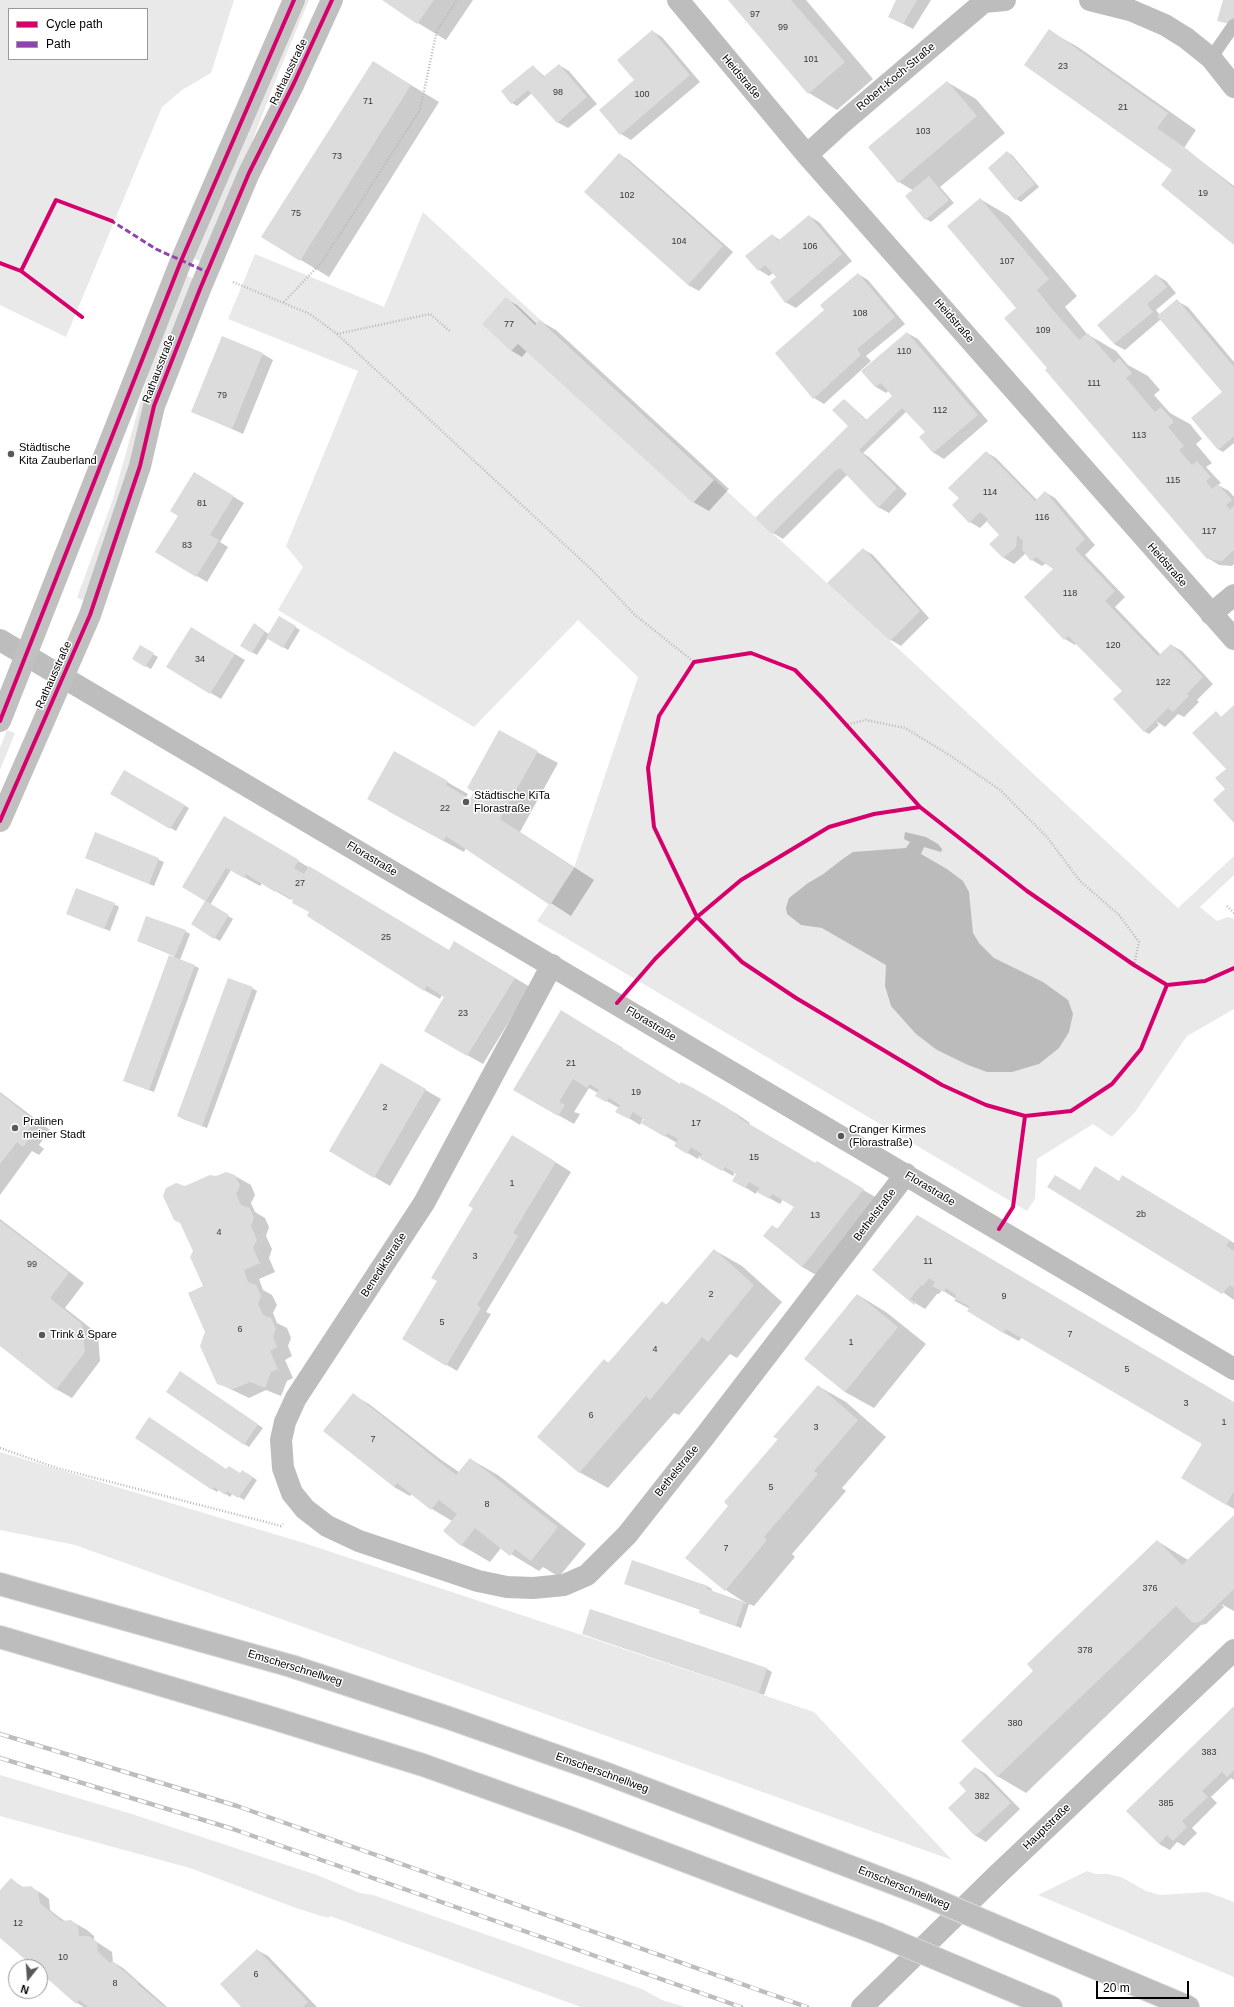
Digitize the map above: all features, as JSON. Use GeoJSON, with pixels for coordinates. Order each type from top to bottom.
{"type":"FeatureCollection","features":[{"type":"Feature","properties":{"kind":"main road","name":"Heidstraße"},"geometry":{"type":"LineString","coordinates":[[678,0],[807,155],[1234,639]]}},
{"type":"Feature","properties":{"kind":"main road"},"geometry":{"type":"LineString","coordinates":[[984,1],[1005,0]]}},
{"type":"Feature","properties":{"kind":"main road"},"geometry":{"type":"LineString","coordinates":[[1090,0],[1130,10],[1165,26],[1186,38],[1211,58],[1234,88]]}},
{"type":"Feature","properties":{"kind":"main road","name":"Robert-Koch-Straße"},"geometry":{"type":"LineString","coordinates":[[807,155],[984,1]]}},
{"type":"Feature","properties":{"kind":"main road"},"geometry":{"type":"LineString","coordinates":[[1211,614],[1234,595]]}},
{"type":"Feature","properties":{"kind":"main road","name":"Florastraße"},"geometry":{"type":"LineString","coordinates":[[0,640],[27,654],[1234,1368]]}},
{"type":"Feature","properties":{"kind":"main road","name":"Benediktstraße"},"geometry":{"type":"LineString","coordinates":[[359,1541],[327,1526],[305,1509],[292,1492],[283,1468],[281,1440],[285,1422],[293,1404],[424,1203],[552,965]]}},
{"type":"Feature","properties":{"kind":"main road","name":"Bethelstraße"},"geometry":{"type":"LineString","coordinates":[[359,1541],[478,1581],[507,1587],[533,1588],[564,1585],[587,1575],[627,1535],[706,1436],[906,1174]]}},
{"type":"Feature","properties":{"kind":"main road","name":"Emscherschnellweg"},"geometry":{"type":"LineString","coordinates":[[0,1584],[291,1666],[449,1718],[602,1772],[919,1893],[1188,2007]]}},
{"type":"Feature","properties":{"kind":"main road"},"geometry":{"type":"LineString","coordinates":[[0,1637],[264,1716],[423,1766],[574,1819],[878,1934],[1050,2007]]}},
{"type":"Feature","properties":{"kind":"main road","name":"Hauptstraße"},"geometry":{"type":"LineString","coordinates":[[862,2007],[995,1877],[1234,1650]]}},
{"type":"Feature","properties":{"kind":"street","name":"Rathausstraße"},"geometry":{"type":"LineString","coordinates":[[0,721],[181,261],[294,0]]}},
{"type":"Feature","properties":{"kind":"street","name":"Rathausstraße"},"geometry":{"type":"LineString","coordinates":[[0,821],[90,615],[140,466],[154,406],[207,272],[249,173],[294,83],[332,0]]}},
{"type":"Feature","properties":{"kind":"lane"},"geometry":{"type":"LineString","coordinates":[[1211,58],[1234,26]]}},
{"type":"Feature","properties":{"kind":"path"},"geometry":{"type":"LineString","coordinates":[[284,302],[322,262],[420,110],[436,30],[457,0]]}},
{"type":"Feature","properties":{"kind":"path"},"geometry":{"type":"LineString","coordinates":[[207,272],[284,302],[310,314],[337,334],[591,569],[635,615],[694,662]]}},
{"type":"Feature","properties":{"kind":"path"},"geometry":{"type":"LineString","coordinates":[[337,334],[430,314],[451,332]]}},
{"type":"Feature","properties":{"kind":"path"},"geometry":{"type":"LineString","coordinates":[[845,725],[866,720],[905,728],[952,756],[1000,790],[1047,837],[1080,881],[1119,915],[1139,942],[1134,965]]}},
{"type":"Feature","properties":{"kind":"path"},"geometry":{"type":"LineString","coordinates":[[1228,906],[1234,913]]}},
{"type":"Feature","properties":{"kind":"path"},"geometry":{"type":"LineString","coordinates":[[0,1448],[57,1468],[281,1526],[305,1509]]}},
{"type":"Feature","properties":{"kind":"shaded area"},"geometry":{"type":"Polygon","coordinates":[[[0,0],[234,0],[211,73],[182,90],[162,107],[66,337],[0,305],[0,0]]]}},
{"type":"Feature","properties":{"kind":"shaded area"},"geometry":{"type":"Polygon","coordinates":[[[304,0],[309,0],[278,74],[244,163],[202,262],[193,258],[304,0]]]}},
{"type":"Feature","properties":{"kind":"shaded area"},"geometry":{"type":"Polygon","coordinates":[[[423,212],[1178,908],[1234,856],[1234,875],[1200,907],[1217,921],[1228,917],[1234,919],[1234,1009],[1187,1036],[1135,1112],[1112,1137],[1093,1124],[1037,1159],[1035,1199],[1027,1211],[537,921],[574,868],[638,677],[578,620],[474,727],[278,610],[303,567],[286,546],[358,371],[228,319],[255,254],[384,307],[423,212]]]}},
{"type":"Feature","properties":{"kind":"shaded area"},"geometry":{"type":"Polygon","coordinates":[[[185,275],[195,279],[86,601],[77,598],[113,499],[147,378],[185,275]]]}},
{"type":"Feature","properties":{"kind":"shaded area"},"geometry":{"type":"Polygon","coordinates":[[[7,730],[15,733],[0,770],[0,748],[7,730]]]}},
{"type":"Feature","properties":{"kind":"shaded area"},"geometry":{"type":"Polygon","coordinates":[[[905,832],[926,837],[938,844],[942,849],[941,852],[924,847],[921,854],[947,869],[963,881],[969,892],[973,933],[979,943],[994,958],[1043,982],[1068,1000],[1073,1014],[1069,1032],[1059,1048],[1039,1064],[1012,1072],[987,1072],[968,1065],[937,1050],[916,1034],[891,1006],[885,986],[886,965],[822,928],[801,925],[787,914],[786,908],[789,898],[853,852],[906,848],[910,842],[904,839],[905,832]]]}},
{"type":"Feature","properties":{"kind":"shaded area"},"geometry":{"type":"Polygon","coordinates":[[[0,1452],[304,1543],[814,1712],[952,1860],[75,1545],[0,1530],[0,1452]]]}},
{"type":"Feature","properties":{"kind":"shaded area"},"geometry":{"type":"Polygon","coordinates":[[[0,1775],[132,1814],[317,1875],[360,1893],[373,1895],[642,1989],[662,2000],[685,2007],[581,2007],[330,1916],[328,1918],[296,1908],[190,1868],[0,1816],[0,1775]]]}},
{"type":"Feature","properties":{"kind":"shaded area"},"geometry":{"type":"Polygon","coordinates":[[[1087,1871],[1095,1874],[1108,1874],[1121,1877],[1146,1891],[1160,1895],[1207,1892],[1234,1902],[1234,1977],[1038,1895],[1087,1871]]]}},
{"type":"Feature","properties":{"kind":"building"},"geometry":{"type":"Polygon","coordinates":[[[382,0],[434,0],[417,24],[382,0]]]}},
{"type":"Feature","properties":{"kind":"building"},"geometry":{"type":"Polygon","coordinates":[[[728,0],[791,0],[845,62],[808,94],[728,0]]]}},
{"type":"Feature","properties":{"kind":"building"},"geometry":{"type":"Polygon","coordinates":[[[896,0],[917,0],[903,24],[888,17],[896,0]]]}},
{"type":"Feature","properties":{"kind":"building"},"geometry":{"type":"Polygon","coordinates":[[[1223,0],[1234,0],[1234,25],[1217,21],[1223,0]]]}},
{"type":"Feature","properties":{"kind":"building"},"geometry":{"type":"Polygon","coordinates":[[[1049,29],[1168,113],[1157,128],[1188,150],[1234,188],[1234,245],[1161,185],[1172,170],[1024,65],[1049,29]]]}},
{"type":"Feature","properties":{"kind":"building"},"geometry":{"type":"Polygon","coordinates":[[[652,30],[690,75],[620,135],[599,110],[634,80],[617,60],[652,30]]]}},
{"type":"Feature","properties":{"kind":"building"},"geometry":{"type":"Polygon","coordinates":[[[373,61],[411,85],[300,261],[261,237],[373,61]]]}},
{"type":"Feature","properties":{"kind":"building"},"geometry":{"type":"Polygon","coordinates":[[[559,64],[587,97],[557,123],[528,90],[511,104],[501,91],[533,65],[543,77],[559,64]]]}},
{"type":"Feature","properties":{"kind":"building"},"geometry":{"type":"Polygon","coordinates":[[[947,81],[977,116],[898,183],[868,147],[947,81]]]}},
{"type":"Feature","properties":{"kind":"building"},"geometry":{"type":"Polygon","coordinates":[[[1007,151],[1035,184],[1015,200],[988,168],[1007,151]]]}},
{"type":"Feature","properties":{"kind":"building"},"geometry":{"type":"Polygon","coordinates":[[[619,153],[723,246],[688,285],[584,192],[619,153]]]}},
{"type":"Feature","properties":{"kind":"building"},"geometry":{"type":"Polygon","coordinates":[[[929,176],[949,200],[925,220],[905,196],[929,176]]]}},
{"type":"Feature","properties":{"kind":"building"},"geometry":{"type":"Polygon","coordinates":[[[980,198],[1049,279],[1037,290],[1052,309],[1079,340],[1088,333],[1114,363],[1119,358],[1132,373],[1126,378],[1155,412],[1161,407],[1174,422],[1168,427],[1184,446],[1179,450],[1192,465],[1197,461],[1211,477],[1206,481],[1212,489],[1218,484],[1232,500],[1226,505],[1230,510],[1234,506],[1234,550],[1222,561],[1207,559],[1045,370],[1047,368],[1004,318],[1016,308],[947,226],[980,198]]]}},
{"type":"Feature","properties":{"kind":"building"},"geometry":{"type":"Polygon","coordinates":[[[809,215],[842,254],[785,303],[770,282],[776,277],[765,265],[758,271],[745,256],[772,234],[778,241],[809,215]]]}},
{"type":"Feature","properties":{"kind":"building"},"geometry":{"type":"Polygon","coordinates":[[[858,273],[895,317],[857,349],[861,355],[813,399],[775,353],[824,310],[820,305],[858,273]]]}},
{"type":"Feature","properties":{"kind":"building"},"geometry":{"type":"Polygon","coordinates":[[[1156,274],[1167,287],[1147,304],[1153,312],[1114,344],[1097,325],[1156,274]]]}},
{"type":"Feature","properties":{"kind":"building"},"geometry":{"type":"Polygon","coordinates":[[[506,297],[535,325],[540,320],[714,480],[693,503],[518,344],[511,351],[482,324],[506,297]]]}},
{"type":"Feature","properties":{"kind":"building"},"geometry":{"type":"Polygon","coordinates":[[[1177,299],[1234,367],[1234,436],[1218,450],[1191,418],[1222,392],[1157,316],[1177,299]]]}},
{"type":"Feature","properties":{"kind":"building"},"geometry":{"type":"Polygon","coordinates":[[[907,332],[978,415],[933,453],[919,437],[925,432],[902,408],[859,450],[897,488],[878,508],[840,468],[836,470],[772,534],[755,518],[848,426],[832,410],[844,399],[866,420],[892,396],[881,383],[875,387],[861,371],[907,332]]]}},
{"type":"Feature","properties":{"kind":"building"},"geometry":{"type":"Polygon","coordinates":[[[222,336],[263,353],[232,429],[191,412],[222,336]]]}},
{"type":"Feature","properties":{"kind":"building"},"geometry":{"type":"Polygon","coordinates":[[[986,451],[1035,501],[1045,491],[1085,539],[1075,549],[1115,591],[1105,601],[1158,656],[1171,644],[1203,677],[1187,694],[1189,696],[1173,712],[1168,708],[1144,732],[1113,699],[1122,691],[1068,636],[1064,640],[1024,597],[1053,569],[1036,557],[1031,561],[1022,550],[1023,541],[1017,535],[1016,547],[1003,558],[989,544],[999,535],[986,521],[988,519],[980,512],[969,523],[952,505],[959,498],[948,488],[986,451]]]}},
{"type":"Feature","properties":{"kind":"building"},"geometry":{"type":"Polygon","coordinates":[[[194,472],[234,496],[210,535],[219,540],[196,577],[155,552],[178,516],[170,511],[194,472]]]}},
{"type":"Feature","properties":{"kind":"building"},"geometry":{"type":"Polygon","coordinates":[[[863,548],[920,611],[890,641],[827,583],[863,548]]]}},
{"type":"Feature","properties":{"kind":"building"},"geometry":{"type":"Polygon","coordinates":[[[279,616],[296,626],[283,648],[266,638],[279,616]]]}},
{"type":"Feature","properties":{"kind":"building"},"geometry":{"type":"Polygon","coordinates":[[[254,623],[265,631],[252,653],[240,646],[254,623]]]}},
{"type":"Feature","properties":{"kind":"building"},"geometry":{"type":"Polygon","coordinates":[[[191,627],[235,654],[210,694],[166,667],[191,627]]]}},
{"type":"Feature","properties":{"kind":"building"},"geometry":{"type":"Polygon","coordinates":[[[140,645],[154,653],[145,667],[132,659],[140,645]]]}},
{"type":"Feature","properties":{"kind":"building"},"geometry":{"type":"Polygon","coordinates":[[[1234,705],[1234,823],[1213,800],[1225,789],[1215,778],[1226,769],[1192,733],[1216,711],[1221,717],[1234,705]]]}},
{"type":"Feature","properties":{"kind":"building"},"geometry":{"type":"Polygon","coordinates":[[[499,730],[538,751],[500,819],[574,868],[550,905],[446,836],[443,841],[367,799],[394,751],[448,781],[446,785],[470,799],[474,792],[467,788],[499,730]]]}},
{"type":"Feature","properties":{"kind":"building"},"geometry":{"type":"Polygon","coordinates":[[[124,770],[185,805],[170,829],[110,794],[124,770]]]}},
{"type":"Feature","properties":{"kind":"building"},"geometry":{"type":"Polygon","coordinates":[[[224,816],[299,860],[294,868],[304,874],[309,866],[449,950],[454,941],[515,978],[467,1056],[424,1031],[444,997],[427,986],[424,991],[307,916],[309,912],[292,903],[293,900],[276,890],[275,892],[246,874],[244,878],[226,868],[206,901],[229,915],[214,939],[191,924],[205,901],[182,887],[224,816]]]}},
{"type":"Feature","properties":{"kind":"building"},"geometry":{"type":"Polygon","coordinates":[[[95,832],[159,858],[149,884],[85,858],[95,832]]]}},
{"type":"Feature","properties":{"kind":"building"},"geometry":{"type":"Polygon","coordinates":[[[76,888],[115,903],[104,929],[66,914],[76,888]]]}},
{"type":"Feature","properties":{"kind":"building"},"geometry":{"type":"Polygon","coordinates":[[[146,916],[186,930],[175,956],[137,941],[146,916]]]}},
{"type":"Feature","properties":{"kind":"building"},"geometry":{"type":"Polygon","coordinates":[[[169,955],[195,965],[149,1090],[123,1081],[169,955]]]}},
{"type":"Feature","properties":{"kind":"building"},"geometry":{"type":"Polygon","coordinates":[[[228,978],[253,987],[202,1126],[177,1116],[228,978]]]}},
{"type":"Feature","properties":{"kind":"building"},"geometry":{"type":"Polygon","coordinates":[[[561,1010],[680,1084],[681,1082],[695,1089],[726,1107],[740,1117],[739,1118],[815,1163],[817,1161],[864,1189],[802,1267],[763,1236],[772,1225],[777,1229],[794,1207],[772,1194],[769,1199],[757,1192],[760,1188],[749,1182],[745,1188],[732,1181],[736,1174],[725,1167],[722,1171],[699,1158],[702,1154],[691,1147],[687,1154],[674,1146],[678,1139],[667,1133],[665,1137],[641,1123],[644,1119],[633,1112],[629,1119],[615,1112],[620,1105],[609,1098],[606,1102],[595,1096],[599,1090],[590,1084],[587,1088],[573,1079],[559,1102],[565,1105],[558,1116],[513,1090],[561,1010]]]}},
{"type":"Feature","properties":{"kind":"building"},"geometry":{"type":"Polygon","coordinates":[[[381,1063],[426,1089],[374,1178],[329,1151],[381,1063]]]}},
{"type":"Feature","properties":{"kind":"building","name":"Pralinen meiner Stadt"},"geometry":{"type":"Polygon","coordinates":[[[0,1093],[35,1121],[24,1136],[29,1139],[23,1147],[17,1142],[0,1164],[0,1093]]]}},
{"type":"Feature","properties":{"kind":"building"},"geometry":{"type":"Polygon","coordinates":[[[512,1135],[556,1162],[513,1233],[518,1236],[477,1305],[481,1308],[446,1366],[402,1339],[437,1281],[431,1278],[473,1208],[468,1206],[512,1135]]]}},
{"type":"Feature","properties":{"kind":"building"},"geometry":{"type":"Polygon","coordinates":[[[1095,1166],[1119,1181],[1122,1175],[1230,1240],[1226,1246],[1234,1251],[1234,1288],[1230,1285],[1222,1294],[1047,1187],[1055,1175],[1080,1190],[1095,1166]]]}},
{"type":"Feature","properties":{"kind":"building"},"geometry":{"type":"Polygon","coordinates":[[[226,1172],[235,1175],[240,1186],[236,1194],[241,1205],[250,1208],[254,1218],[251,1226],[257,1240],[253,1248],[260,1263],[244,1270],[248,1282],[256,1285],[261,1296],[258,1304],[263,1315],[271,1318],[276,1329],[273,1337],[277,1347],[270,1351],[278,1369],[271,1372],[265,1388],[250,1382],[233,1389],[217,1384],[200,1346],[205,1332],[188,1293],[203,1286],[190,1257],[193,1251],[180,1223],[174,1220],[163,1196],[166,1188],[176,1183],[185,1186],[210,1175],[216,1176],[226,1172]]]}},
{"type":"Feature","properties":{"kind":"building"},"geometry":{"type":"Polygon","coordinates":[[[917,1215],[1234,1402],[1234,1491],[1226,1505],[1181,1478],[1202,1444],[1006,1329],[1003,1333],[967,1311],[970,1307],[957,1300],[954,1302],[956,1295],[946,1288],[944,1292],[932,1286],[935,1282],[929,1278],[923,1286],[921,1285],[910,1299],[915,1303],[914,1305],[872,1270],[917,1215]]]}},
{"type":"Feature","properties":{"kind":"building","name":"Trink & Spare"},"geometry":{"type":"Polygon","coordinates":[[[0,1221],[69,1273],[50,1298],[82,1324],[85,1352],[56,1390],[0,1346],[0,1221]]]}},
{"type":"Feature","properties":{"kind":"building"},"geometry":{"type":"Polygon","coordinates":[[[714,1249],[754,1285],[708,1342],[702,1337],[650,1400],[646,1396],[579,1473],[537,1437],[604,1359],[608,1363],[662,1301],[666,1305],[714,1249]]]}},
{"type":"Feature","properties":{"kind":"building"},"geometry":{"type":"Polygon","coordinates":[[[857,1294],[898,1327],[845,1392],[804,1359],[857,1294]]]}},
{"type":"Feature","properties":{"kind":"building"},"geometry":{"type":"Polygon","coordinates":[[[180,1371],[258,1424],[244,1445],[166,1392],[180,1371]]]}},
{"type":"Feature","properties":{"kind":"building"},"geometry":{"type":"Polygon","coordinates":[[[818,1385],[858,1420],[814,1471],[818,1474],[764,1537],[767,1540],[725,1591],[685,1558],[728,1506],[724,1502],[778,1439],[773,1437],[818,1385]]]}},
{"type":"Feature","properties":{"kind":"building"},"geometry":{"type":"Polygon","coordinates":[[[353,1393],[456,1475],[470,1458],[558,1527],[531,1561],[515,1549],[510,1556],[475,1528],[461,1546],[443,1531],[457,1514],[439,1500],[431,1510],[397,1483],[394,1487],[323,1431],[353,1393]]]}},
{"type":"Feature","properties":{"kind":"building"},"geometry":{"type":"Polygon","coordinates":[[[149,1417],[226,1469],[229,1466],[240,1473],[242,1470],[253,1477],[238,1498],[227,1491],[225,1495],[214,1487],[212,1490],[135,1438],[149,1417]]]}},
{"type":"Feature","properties":{"kind":"building"},"geometry":{"type":"Polygon","coordinates":[[[1234,1515],[1234,1589],[1201,1621],[1195,1623],[1191,1621],[1176,1606],[997,1777],[961,1741],[1033,1671],[1027,1664],[1157,1540],[1182,1565],[1234,1515]]]}},
{"type":"Feature","properties":{"kind":"building"},"geometry":{"type":"Polygon","coordinates":[[[632,1560],[708,1586],[707,1589],[744,1602],[736,1626],[699,1613],[700,1609],[624,1584],[632,1560]]]}},
{"type":"Feature","properties":{"kind":"building"},"geometry":{"type":"Polygon","coordinates":[[[590,1609],[767,1668],[759,1693],[582,1634],[590,1609]]]}},
{"type":"Feature","properties":{"kind":"building"},"geometry":{"type":"Polygon","coordinates":[[[1234,1706],[1234,1770],[1227,1777],[1222,1772],[1202,1791],[1208,1797],[1182,1821],[1187,1827],[1173,1841],[1167,1835],[1159,1844],[1126,1811],[1234,1706]]]}},
{"type":"Feature","properties":{"kind":"building"},"geometry":{"type":"Polygon","coordinates":[[[975,1767],[1011,1803],[975,1836],[948,1808],[966,1791],[959,1783],[975,1767]]]}},
{"type":"Feature","properties":{"kind":"building"},"geometry":{"type":"Polygon","coordinates":[[[11,1878],[21,1887],[31,1886],[38,1892],[40,1903],[61,1921],[71,1920],[78,1926],[79,1936],[89,1936],[97,1942],[98,1952],[110,1963],[112,1961],[165,2007],[88,2007],[79,2000],[76,2004],[48,1979],[48,1959],[25,1959],[0,1938],[0,1890],[11,1878]]]}},
{"type":"Feature","properties":{"kind":"building"},"geometry":{"type":"Polygon","coordinates":[[[257,1949],[308,2002],[303,2007],[241,2007],[220,1984],[257,1949]]]}},
{"type":"Feature","properties":{"kind":"railway"},"geometry":{"type":"LineString","coordinates":[[0,1734],[237,1806],[807,2007]]}},
{"type":"Feature","properties":{"kind":"railway"},"geometry":{"type":"LineString","coordinates":[[0,1758],[233,1829],[741,2007]]}},
{"type":"Feature","properties":{"kind":"marked path"},"geometry":{"type":"LineString","coordinates":[[110,220],[156,249],[207,272]]}},
{"type":"Feature","properties":{"kind":"cycle path"},"geometry":{"type":"LineString","coordinates":[[0,721],[181,261],[294,0]]}},
{"type":"Feature","properties":{"kind":"cycle path"},"geometry":{"type":"LineString","coordinates":[[0,821],[90,615],[140,466],[154,406],[200,289],[249,173],[294,83],[332,0]]}},
{"type":"Feature","properties":{"kind":"cycle path"},"geometry":{"type":"LineString","coordinates":[[0,263],[21,271],[56,200],[112,221]]}},
{"type":"Feature","properties":{"kind":"cycle path"},"geometry":{"type":"LineString","coordinates":[[21,271],[82,317]]}},
{"type":"Feature","properties":{"kind":"cycle path"},"geometry":{"type":"LineString","coordinates":[[1025,1116],[986,1105],[942,1085],[796,998],[742,962],[697,917],[654,827],[648,768],[659,716],[694,662],[751,653],[795,670],[824,700],[920,807],[1027,891],[1134,965],[1167,985]]}},
{"type":"Feature","properties":{"kind":"cycle path"},"geometry":{"type":"LineString","coordinates":[[617,1003],[655,959],[697,917],[741,880],[829,827],[874,814],[920,807]]}},
{"type":"Feature","properties":{"kind":"cycle path"},"geometry":{"type":"LineString","coordinates":[[999,1229],[1013,1207],[1025,1116],[1071,1111],[1112,1084],[1141,1049],[1167,985],[1205,981],[1234,968]]}},
{"type":"Feature","properties":{"kind":"place","name":"Städtische Kita Zauberland"},"geometry":{"type":"Point","coordinates":[11,454]}},
{"type":"Feature","properties":{"kind":"place","name":"Städtische KiTa Florastraße"},"geometry":{"type":"Point","coordinates":[466,802]}},
{"type":"Feature","properties":{"kind":"place","name":"Pralinen meiner Stadt"},"geometry":{"type":"Point","coordinates":[15,1128]}},
{"type":"Feature","properties":{"kind":"place","name":"Cranger Kirmes (Florastraße)"},"geometry":{"type":"Point","coordinates":[841,1136]}},
{"type":"Feature","properties":{"kind":"place","name":"Trink & Spare"},"geometry":{"type":"Point","coordinates":[42,1335]}}]}
